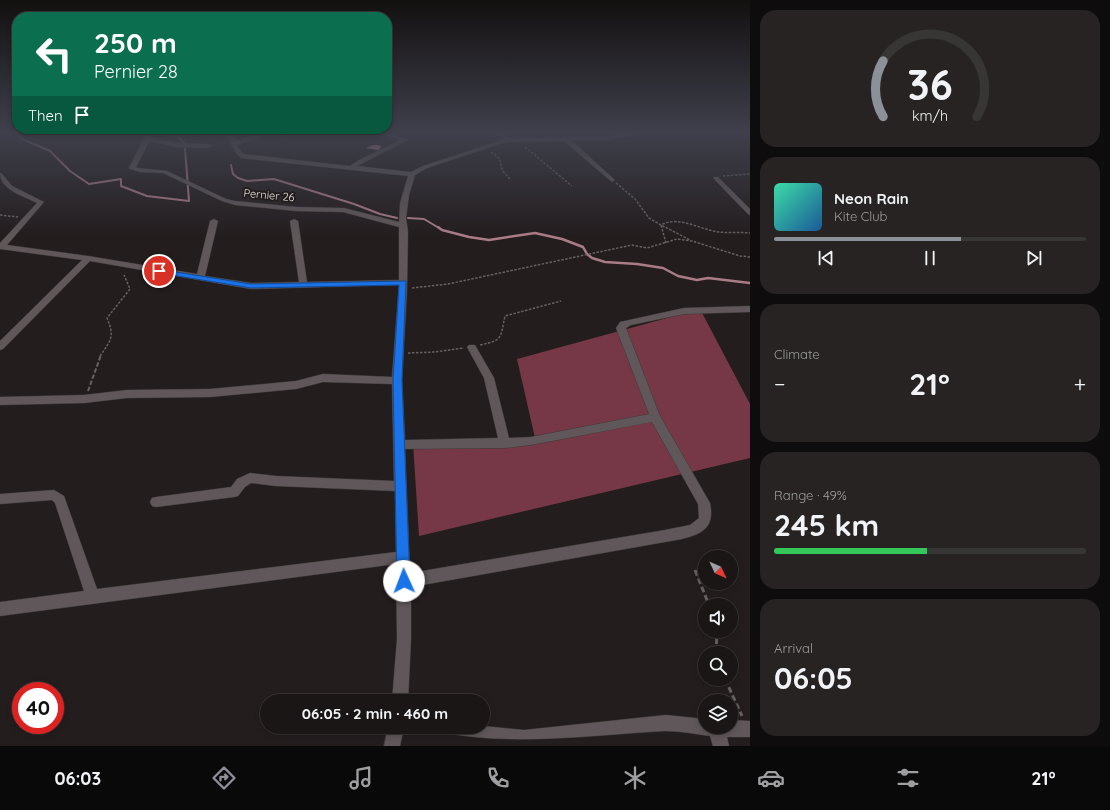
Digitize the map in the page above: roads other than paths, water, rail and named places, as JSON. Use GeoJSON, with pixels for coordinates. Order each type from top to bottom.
{"type":"FeatureCollection","features":[{"type":"Feature","properties":{"kind":"street","name":"Pernier 26"},"geometry":{"type":"LineString","coordinates":[[133,166],[132,168],[137,170],[157,170],[180,178],[224,200],[235,203],[296,209],[344,210],[402,225]]}},
{"type":"Feature","properties":{"kind":"street"},"geometry":{"type":"LineString","coordinates":[[331,166],[412,174],[428,166]]}},
{"type":"Feature","properties":{"kind":"street"},"geometry":{"type":"LineString","coordinates":[[596,166],[612,180]]}},
{"type":"Feature","properties":{"kind":"street"},"geometry":{"type":"LineString","coordinates":[[400,694],[404,639],[404,581],[397,380],[403,286],[404,232],[402,225],[405,197],[412,174]]}},
{"type":"Feature","properties":{"kind":"street"},"geometry":{"type":"LineString","coordinates":[[0,175],[10,187],[42,202],[0,247]]}},
{"type":"Feature","properties":{"kind":"street"},"geometry":{"type":"LineString","coordinates":[[716,178],[750,212]]}},
{"type":"Feature","properties":{"kind":"street"},"geometry":{"type":"LineString","coordinates":[[200,278],[214,221]]}},
{"type":"Feature","properties":{"kind":"street"},"geometry":{"type":"LineString","coordinates":[[294,221],[303,284]]}},
{"type":"Feature","properties":{"kind":"street"},"geometry":{"type":"LineString","coordinates":[[0,247],[88,258],[251,286],[303,284],[403,286]]}},
{"type":"Feature","properties":{"kind":"street"},"geometry":{"type":"LineString","coordinates":[[0,347],[88,258]]}},
{"type":"Feature","properties":{"kind":"street"},"geometry":{"type":"LineString","coordinates":[[404,581],[665,536],[693,530],[701,526],[705,518],[704,504],[655,417],[621,328],[623,324],[684,311],[750,309]]}},
{"type":"Feature","properties":{"kind":"street"},"geometry":{"type":"LineString","coordinates":[[472,347],[489,378],[505,443]]}},
{"type":"Feature","properties":{"kind":"street"},"geometry":{"type":"LineString","coordinates":[[0,401],[84,399],[127,394],[210,393],[296,385],[323,378],[397,380]]}},
{"type":"Feature","properties":{"kind":"street"},"geometry":{"type":"LineString","coordinates":[[399,445],[505,443],[531,441],[655,417]]}},
{"type":"Feature","properties":{"kind":"street"},"geometry":{"type":"LineString","coordinates":[[156,502],[234,492],[240,483],[250,478],[276,481],[400,486]]}},
{"type":"Feature","properties":{"kind":"street"},"geometry":{"type":"LineString","coordinates":[[0,499],[57,496],[60,500],[93,598]]}},
{"type":"Feature","properties":{"kind":"street"},"geometry":{"type":"LineString","coordinates":[[0,609],[403,558]]}},
{"type":"Feature","properties":{"kind":"street"},"geometry":{"type":"LineString","coordinates":[[485,734],[524,738],[666,723],[698,726]]}},
{"type":"Feature","properties":{"kind":"street"},"geometry":{"type":"LineString","coordinates":[[738,729],[749,729]]}},
{"type":"Feature","properties":{"kind":"street"},"geometry":{"type":"LineString","coordinates":[[392,746],[395,734]]}},
{"type":"Feature","properties":{"kind":"street"},"geometry":{"type":"LineString","coordinates":[[718,734],[721,746]]}},
{"type":"Feature","properties":{"kind":"waterway"},"geometry":{"type":"LineString","coordinates":[[65,166],[89,184],[121,179],[121,186],[147,196],[189,201],[186,166]]}},
{"type":"Feature","properties":{"kind":"waterway"},"geometry":{"type":"LineString","coordinates":[[231,166],[233,174],[238,178],[247,181],[274,179],[354,204],[380,214],[397,218]]}},
{"type":"Feature","properties":{"kind":"waterway"},"geometry":{"type":"LineString","coordinates":[[408,218],[424,219],[439,228]]}},
{"type":"Feature","properties":{"kind":"waterway"},"geometry":{"type":"LineString","coordinates":[[438,227],[442,230],[469,237],[489,240],[535,233],[562,239],[583,247],[587,254],[592,258],[605,262],[637,264],[663,268],[678,276],[697,280],[708,278],[750,283]]}}]}
